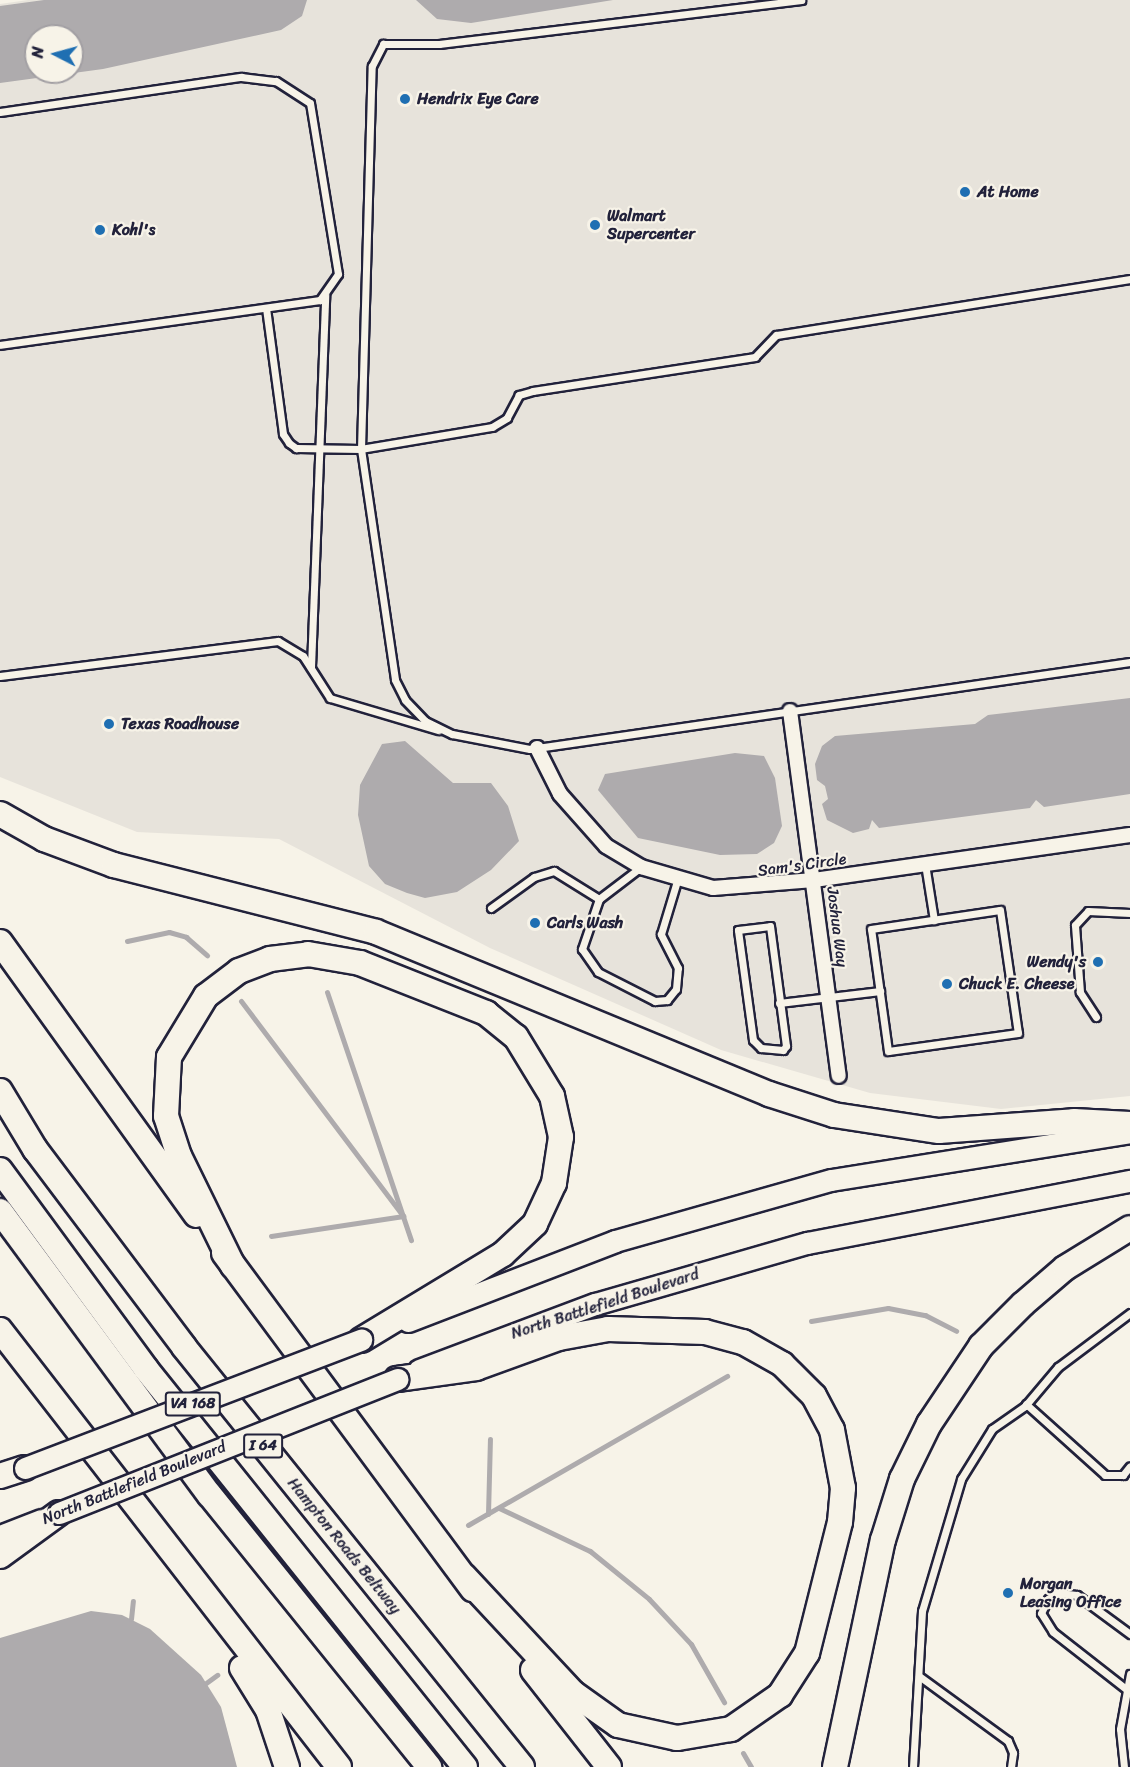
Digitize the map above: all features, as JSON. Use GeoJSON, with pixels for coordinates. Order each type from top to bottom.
{"type":"FeatureCollection","features":[{"type":"Feature","properties":{"kind":"highway"},"geometry":{"type":"LineString","coordinates":[[0,814],[44,839],[114,865],[376,932],[769,1094],[834,1115],[939,1131],[1074,1121],[1130,1124]]}},
{"type":"Feature","properties":{"kind":"highway"},"geometry":{"type":"LineString","coordinates":[[0,942],[232,1266],[609,1767]]}},
{"type":"Feature","properties":{"kind":"highway"},"geometry":{"type":"LineString","coordinates":[[232,1266],[179,1155],[166,1116],[169,1057],[206,996],[239,971],[270,959],[308,954],[360,963],[486,1012],[516,1037],[552,1096],[561,1137],[554,1183],[535,1224],[503,1254],[361,1340]]}},
{"type":"Feature","properties":{"kind":"highway","name":"Hampton Roads Beltway"},"geometry":{"type":"LineString","coordinates":[[0,1091],[35,1149],[184,1347],[523,1767]]}},
{"type":"Feature","properties":{"kind":"highway"},"geometry":{"type":"LineString","coordinates":[[0,1120],[153,1332],[501,1767]]}},
{"type":"Feature","properties":{"kind":"highway"},"geometry":{"type":"LineString","coordinates":[[0,1170],[146,1369],[465,1767]]}},
{"type":"Feature","properties":{"kind":"highway"},"geometry":{"type":"LineString","coordinates":[[0,1211],[209,1494],[429,1767]]}},
{"type":"Feature","properties":{"kind":"highway"},"geometry":{"type":"LineString","coordinates":[[835,1767],[883,1540],[902,1479],[929,1424],[981,1346],[1023,1304],[1065,1268],[1130,1228]]}},
{"type":"Feature","properties":{"kind":"highway"},"geometry":{"type":"LineString","coordinates":[[397,1379],[476,1368],[559,1338],[599,1331],[640,1327],[705,1332],[743,1342],[782,1364],[814,1396],[832,1430],[843,1488],[840,1522],[807,1653],[780,1695],[731,1729],[694,1737],[658,1736],[600,1715],[573,1693],[464,1576]]}},
{"type":"Feature","properties":{"kind":"highway"},"geometry":{"type":"LineString","coordinates":[[0,1330],[170,1555],[339,1767]]}},
{"type":"Feature","properties":{"kind":"highway"},"geometry":{"type":"LineString","coordinates":[[0,1477],[25,1468]]}},
{"type":"Feature","properties":{"kind":"highway"},"geometry":{"type":"LineString","coordinates":[[0,1556],[58,1513]]}},
{"type":"Feature","properties":{"kind":"highway"},"geometry":{"type":"LineString","coordinates":[[170,1555],[259,1693],[287,1767]]}},
{"type":"Feature","properties":{"kind":"main road"},"geometry":{"type":"LineString","coordinates":[[361,1340],[615,1241],[809,1186],[1047,1141],[1130,1132]]}},
{"type":"Feature","properties":{"kind":"main road","name":"North Battlefield Boulevard"},"geometry":{"type":"LineString","coordinates":[[0,1536],[585,1307],[807,1243],[1130,1181]]}},
{"type":"Feature","properties":{"kind":"main road","name":"VA 168"},"geometry":{"type":"LineString","coordinates":[[25,1468],[361,1340]]}},
{"type":"Feature","properties":{"kind":"street","name":"Joshua Way"},"geometry":{"type":"LineString","coordinates":[[790,711],[839,1076]]}},
{"type":"Feature","properties":{"kind":"street","name":"Sam's Circle"},"geometry":{"type":"LineString","coordinates":[[537,748],[561,794],[606,846],[642,867],[677,881],[749,889],[1130,835]]}},
{"type":"Feature","properties":{"kind":"lane"},"geometry":{"type":"LineString","coordinates":[[452,734],[425,721],[405,700],[395,680],[362,449],[372,66],[383,44],[439,44],[560,32],[801,0]]}},
{"type":"Feature","properties":{"kind":"lane"},"geometry":{"type":"LineString","coordinates":[[0,112],[241,77],[276,81],[310,103],[338,258],[338,274],[325,295],[311,667]]}},
{"type":"Feature","properties":{"kind":"lane"},"geometry":{"type":"LineString","coordinates":[[266,308],[283,434],[296,448],[362,449],[492,427],[507,418],[519,395],[533,391],[755,357],[776,335],[1130,279]]}},
{"type":"Feature","properties":{"kind":"lane"},"geometry":{"type":"LineString","coordinates":[[0,345],[266,308],[325,295]]}},
{"type":"Feature","properties":{"kind":"lane"},"geometry":{"type":"LineString","coordinates":[[0,676],[262,640],[291,646],[311,667],[330,698],[452,734],[537,748],[1130,662]]}},
{"type":"Feature","properties":{"kind":"lane"},"geometry":{"type":"LineString","coordinates":[[925,864],[934,920]]}},
{"type":"Feature","properties":{"kind":"lane"},"geometry":{"type":"LineString","coordinates":[[642,867],[599,899],[583,937],[586,958],[598,972],[655,1001],[667,1000],[676,989],[678,968],[661,934],[677,881]]}},
{"type":"Feature","properties":{"kind":"lane"},"geometry":{"type":"LineString","coordinates":[[491,908],[534,877],[554,872],[599,899]]}},
{"type":"Feature","properties":{"kind":"lane"},"geometry":{"type":"LineString","coordinates":[[1000,910],[1018,1033],[888,1051],[880,990],[871,928],[1000,910]]}},
{"type":"Feature","properties":{"kind":"lane"},"geometry":{"type":"LineString","coordinates":[[1095,1017],[1080,992],[1075,925],[1088,911],[1130,913]]}},
{"type":"Feature","properties":{"kind":"lane"},"geometry":{"type":"LineString","coordinates":[[770,926],[779,1003],[786,1046],[761,1048],[753,1040],[738,930],[770,926]]}},
{"type":"Feature","properties":{"kind":"lane"},"geometry":{"type":"LineString","coordinates":[[779,1003],[880,990]]}},
{"type":"Feature","properties":{"kind":"lane"},"geometry":{"type":"LineString","coordinates":[[913,1767],[922,1611],[961,1479],[992,1429],[1026,1404],[1058,1367],[1130,1313]]}},
{"type":"Feature","properties":{"kind":"lane"},"geometry":{"type":"LineString","coordinates":[[1026,1404],[1105,1475],[1123,1475],[1130,1466]]}},
{"type":"Feature","properties":{"kind":"lane"},"geometry":{"type":"LineString","coordinates":[[1126,1689],[1053,1632],[1041,1613],[1048,1599],[1058,1593],[1077,1595],[1130,1634]]}},
{"type":"Feature","properties":{"kind":"lane"},"geometry":{"type":"LineString","coordinates":[[1124,1767],[1120,1729],[1130,1674]]}},
{"type":"Feature","properties":{"kind":"lane"},"geometry":{"type":"LineString","coordinates":[[919,1676],[1008,1741],[1013,1753],[1011,1767]]}},
{"type":"Feature","properties":{"kind":"shaded area"},"geometry":{"type":"Polygon","coordinates":[[[28,0],[1130,0],[1130,1096],[1001,1109],[870,1093],[721,1050],[490,948],[279,839],[137,832],[0,777],[0,4],[28,0]]]}},
{"type":"Feature","properties":{"kind":"shaded area"},"geometry":{"type":"Polygon","coordinates":[[[44,0],[307,0],[302,16],[281,30],[84,72],[84,24],[24,24],[24,80],[0,83],[0,6],[44,0]]]}},
{"type":"Feature","properties":{"kind":"shaded area"},"geometry":{"type":"Polygon","coordinates":[[[416,0],[613,0],[471,23],[437,19],[416,0]]]}},
{"type":"Feature","properties":{"kind":"shaded area"},"geometry":{"type":"Polygon","coordinates":[[[1130,698],[1130,794],[1044,807],[1036,800],[1030,808],[879,828],[872,820],[869,829],[853,833],[827,820],[822,804],[828,799],[825,786],[817,780],[815,764],[822,746],[835,736],[975,724],[988,715],[1130,698]]]}},
{"type":"Feature","properties":{"kind":"shaded area"},"geometry":{"type":"Polygon","coordinates":[[[405,741],[453,783],[491,783],[508,806],[519,841],[491,870],[457,892],[425,898],[407,893],[385,884],[369,866],[358,815],[360,785],[382,744],[405,741]]]}},
{"type":"Feature","properties":{"kind":"shaded area"},"geometry":{"type":"Polygon","coordinates":[[[735,753],[764,756],[775,778],[782,826],[774,843],[757,854],[720,855],[638,838],[598,790],[605,774],[735,753]]]}},
{"type":"Feature","properties":{"kind":"shaded area"},"geometry":{"type":"Polygon","coordinates":[[[91,1611],[122,1615],[150,1629],[201,1675],[221,1707],[237,1767],[0,1767],[0,1638],[91,1611]]]}},
{"type":"Feature","properties":{"kind":"waterway"},"geometry":{"type":"LineString","coordinates":[[127,941],[169,932],[186,937],[207,955]]}},
{"type":"Feature","properties":{"kind":"waterway"},"geometry":{"type":"LineString","coordinates":[[327,992],[411,1240]]}},
{"type":"Feature","properties":{"kind":"waterway"},"geometry":{"type":"LineString","coordinates":[[241,1001],[403,1216]]}},
{"type":"Feature","properties":{"kind":"waterway"},"geometry":{"type":"LineString","coordinates":[[271,1236],[403,1216]]}},
{"type":"Feature","properties":{"kind":"waterway"},"geometry":{"type":"LineString","coordinates":[[811,1321],[888,1308],[925,1315],[956,1331]]}},
{"type":"Feature","properties":{"kind":"waterway"},"geometry":{"type":"LineString","coordinates":[[468,1525],[727,1376]]}},
{"type":"Feature","properties":{"kind":"waterway"},"geometry":{"type":"LineString","coordinates":[[488,1514],[490,1439]]}},
{"type":"Feature","properties":{"kind":"waterway"},"geometry":{"type":"LineString","coordinates":[[499,1508],[590,1551],[649,1599],[691,1644],[724,1702]]}},
{"type":"Feature","properties":{"kind":"waterway"},"geometry":{"type":"LineString","coordinates":[[131,1619],[133,1601]]}},
{"type":"Feature","properties":{"kind":"waterway"},"geometry":{"type":"LineString","coordinates":[[206,1683],[217,1675]]}},
{"type":"Feature","properties":{"kind":"waterway"},"geometry":{"type":"LineString","coordinates":[[743,1753],[751,1767]]}},
{"type":"Feature","properties":{"kind":"place","name":"Hendrix Eye Care"},"geometry":{"type":"Point","coordinates":[405,99]}},
{"type":"Feature","properties":{"kind":"place","name":"At Home"},"geometry":{"type":"Point","coordinates":[965,192]}},
{"type":"Feature","properties":{"kind":"place","name":"Walmart Supercenter"},"geometry":{"type":"Point","coordinates":[595,225]}},
{"type":"Feature","properties":{"kind":"place","name":"Kohl's"},"geometry":{"type":"Point","coordinates":[100,230]}},
{"type":"Feature","properties":{"kind":"place","name":"Texas Roadhouse"},"geometry":{"type":"Point","coordinates":[109,724]}},
{"type":"Feature","properties":{"kind":"place","name":"Carls Wash"},"geometry":{"type":"Point","coordinates":[535,923]}},
{"type":"Feature","properties":{"kind":"place","name":"Wendy's"},"geometry":{"type":"Point","coordinates":[1098,962]}},
{"type":"Feature","properties":{"kind":"place","name":"Chuck E. Cheese"},"geometry":{"type":"Point","coordinates":[947,984]}},
{"type":"Feature","properties":{"kind":"place","name":"Morgan Leasing Office"},"geometry":{"type":"Point","coordinates":[1008,1593]}}]}
